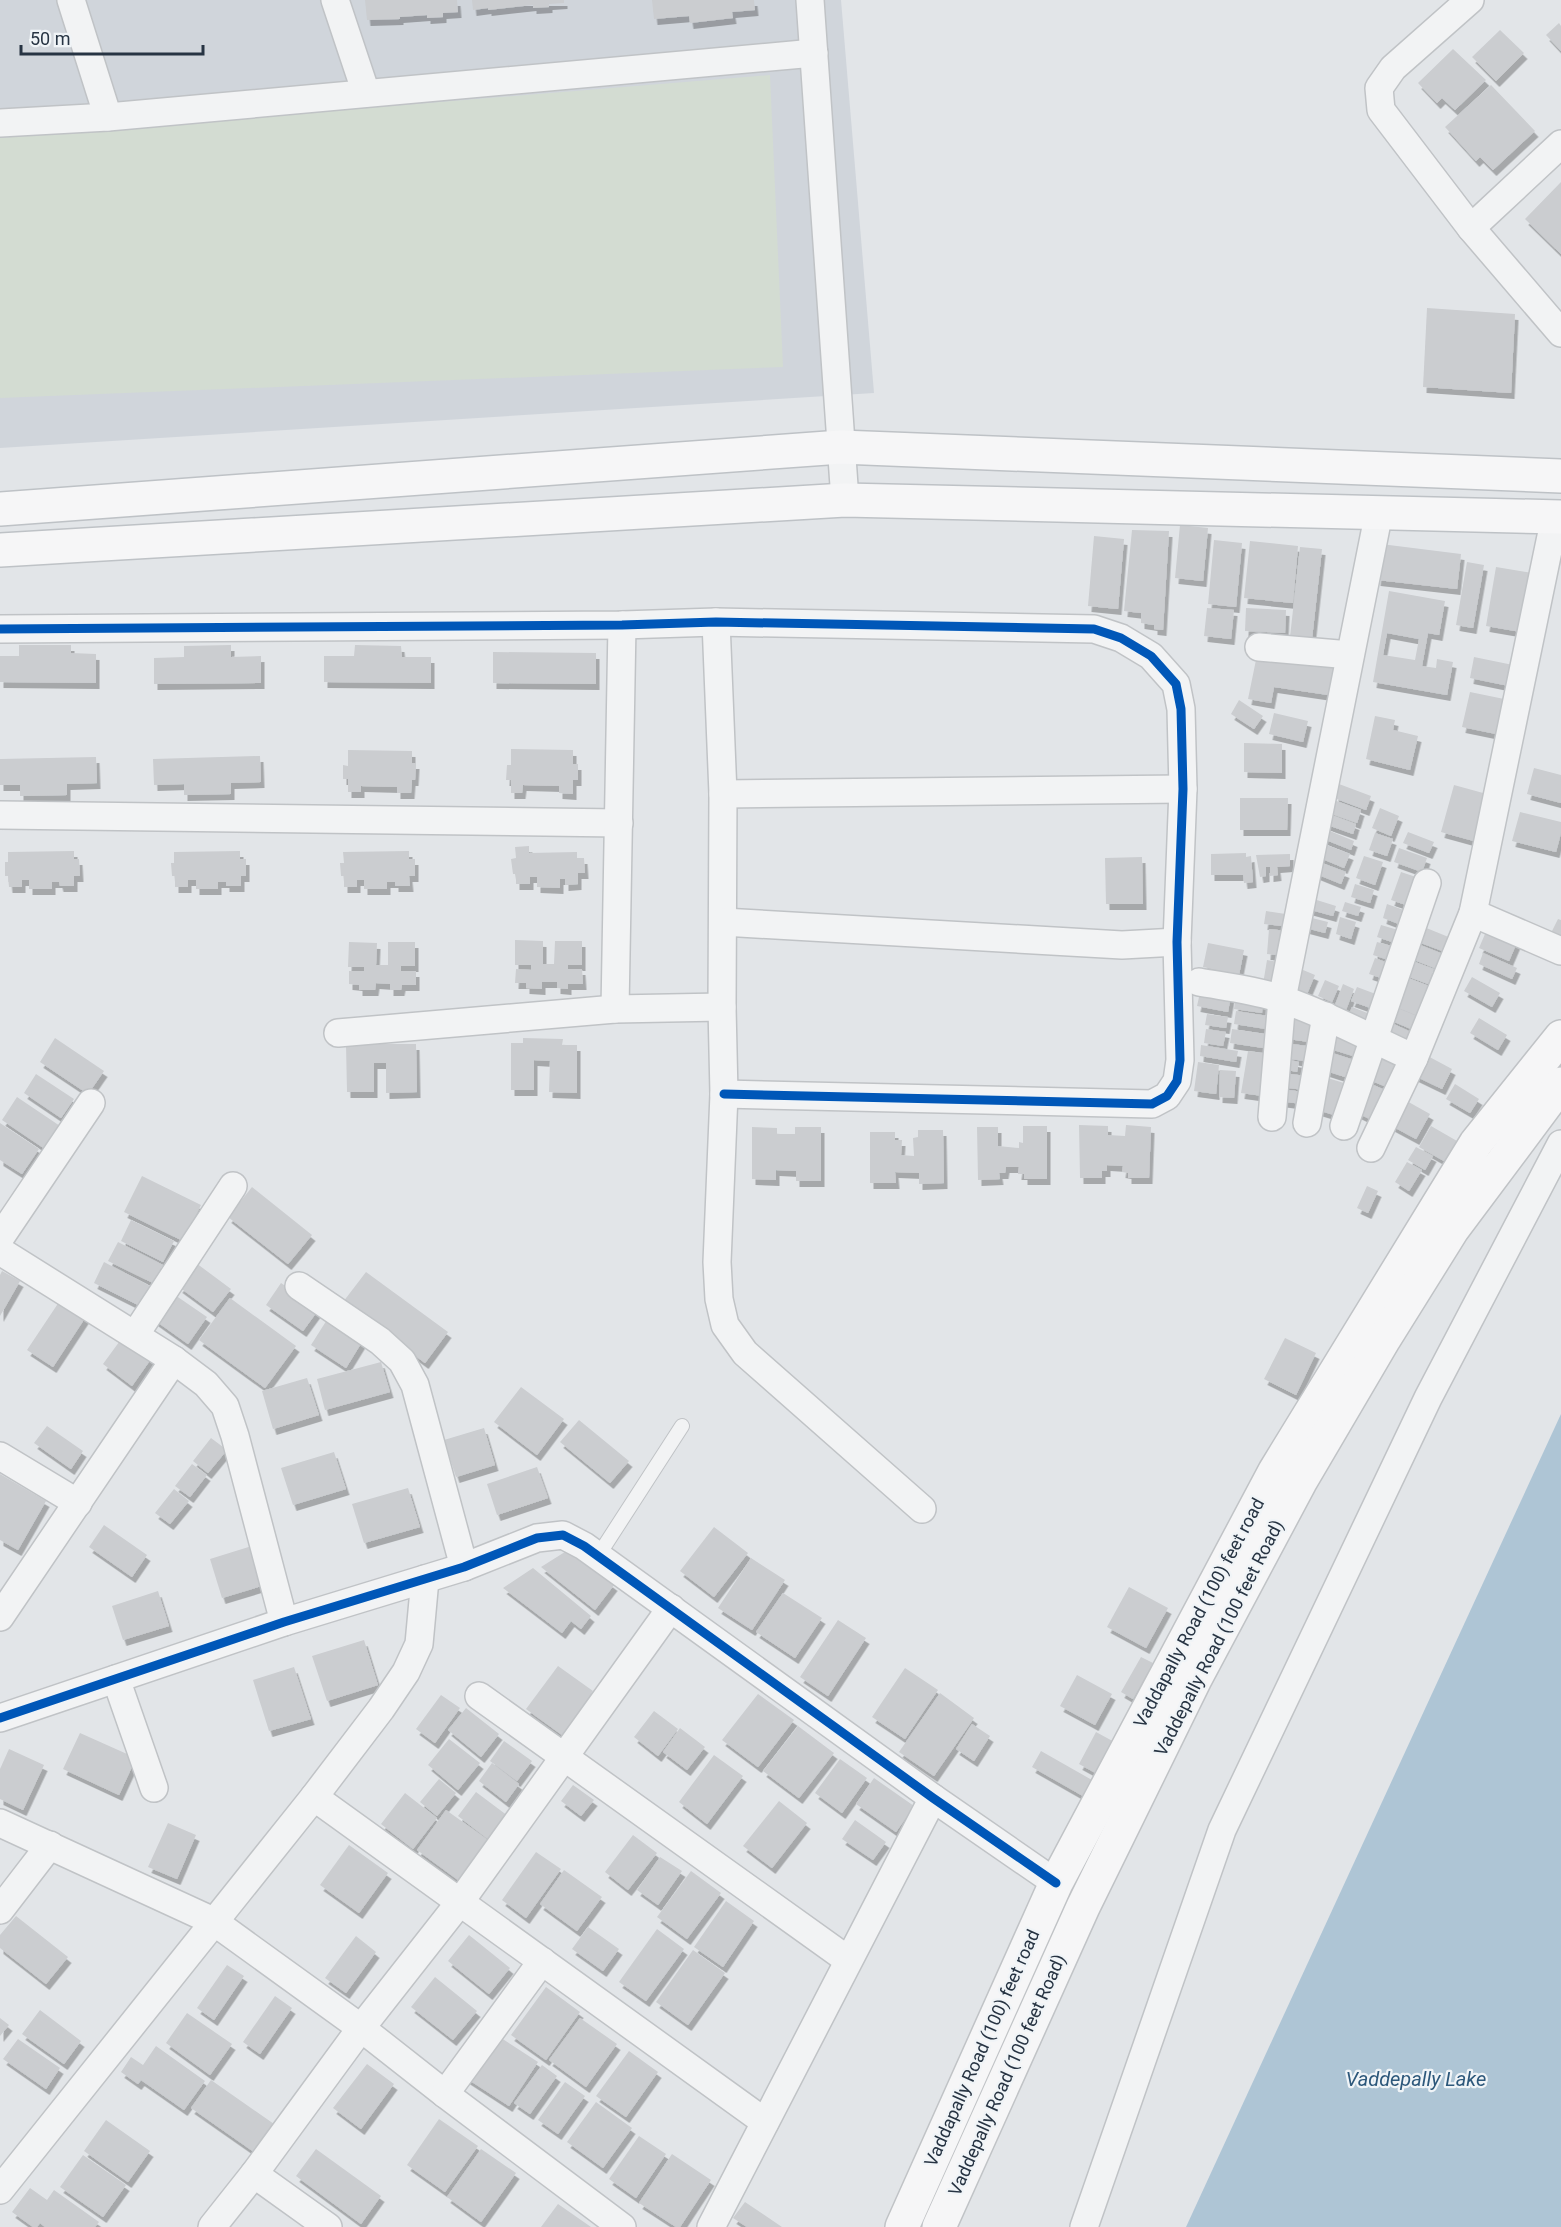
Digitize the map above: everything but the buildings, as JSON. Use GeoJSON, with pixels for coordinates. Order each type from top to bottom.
{"type":"FeatureCollection","features":[{"type":"Feature","properties":{"kind":"main road"},"geometry":{"type":"LineString","coordinates":[[0,509],[841,447],[1561,476]]}},
{"type":"Feature","properties":{"kind":"main road"},"geometry":{"type":"LineString","coordinates":[[0,550],[845,500],[1558,517]]}},
{"type":"Feature","properties":{"kind":"main road","name":"Vaddapally Road (100) feet road"},"geometry":{"type":"LineString","coordinates":[[902,2227],[1056,1883],[1281,1461],[1476,1143],[1561,1037]]}},
{"type":"Feature","properties":{"kind":"main road","name":"Vaddepally Road (100 feet Road)"},"geometry":{"type":"LineString","coordinates":[[939,2227],[1083,1907],[1195,1679],[1300,1482],[1384,1339],[1452,1230],[1561,1084]]}},
{"type":"Feature","properties":{"kind":"street"},"geometry":{"type":"LineString","coordinates":[[72,0],[108,117]]}},
{"type":"Feature","properties":{"kind":"street"},"geometry":{"type":"LineString","coordinates":[[335,0],[366,93]]}},
{"type":"Feature","properties":{"kind":"street"},"geometry":{"type":"LineString","coordinates":[[810,0],[845,500]]}},
{"type":"Feature","properties":{"kind":"street"},"geometry":{"type":"LineString","coordinates":[[1470,0],[1393,68],[1379,88],[1381,110],[1471,228],[1561,333]]}},
{"type":"Feature","properties":{"kind":"street"},"geometry":{"type":"LineString","coordinates":[[0,123],[108,117],[814,53]]}},
{"type":"Feature","properties":{"kind":"street"},"geometry":{"type":"LineString","coordinates":[[1471,228],[1561,144]]}},
{"type":"Feature","properties":{"kind":"street"},"geometry":{"type":"LineString","coordinates":[[1272,1117],[1282,999],[1379,512]]}},
{"type":"Feature","properties":{"kind":"street"},"geometry":{"type":"LineString","coordinates":[[1371,1148],[1414,1058],[1473,914],[1558,517]]}},
{"type":"Feature","properties":{"kind":"street"},"geometry":{"type":"LineString","coordinates":[[716,622],[723,794],[724,1094],[717,1262],[719,1299],[725,1325],[745,1353],[922,1509]]}},
{"type":"Feature","properties":{"kind":"street"},"geometry":{"type":"LineString","coordinates":[[0,629],[622,625],[716,622],[1094,629],[1121,638],[1151,656],[1176,684],[1181,709],[1183,789],[1177,942],[1180,1060],[1177,1081],[1167,1096],[1152,1104],[724,1094]]}},
{"type":"Feature","properties":{"kind":"street"},"geometry":{"type":"LineString","coordinates":[[615,1009],[622,625]]}},
{"type":"Feature","properties":{"kind":"street"},"geometry":{"type":"LineString","coordinates":[[1259,646],[1350,655]]}},
{"type":"Feature","properties":{"kind":"street"},"geometry":{"type":"LineString","coordinates":[[723,794],[1183,789]]}},
{"type":"Feature","properties":{"kind":"street"},"geometry":{"type":"LineString","coordinates":[[0,815],[619,823]]}},
{"type":"Feature","properties":{"kind":"street"},"geometry":{"type":"LineString","coordinates":[[1344,1126],[1427,883]]}},
{"type":"Feature","properties":{"kind":"street"},"geometry":{"type":"LineString","coordinates":[[1473,914],[1561,951]]}},
{"type":"Feature","properties":{"kind":"street"},"geometry":{"type":"LineString","coordinates":[[723,922],[1122,945],[1177,942]]}},
{"type":"Feature","properties":{"kind":"street"},"geometry":{"type":"LineString","coordinates":[[1199,982],[1282,999],[1326,1016],[1414,1058]]}},
{"type":"Feature","properties":{"kind":"street"},"geometry":{"type":"LineString","coordinates":[[338,1034],[615,1009],[722,1007]]}},
{"type":"Feature","properties":{"kind":"street"},"geometry":{"type":"LineString","coordinates":[[1307,1123],[1326,1016]]}},
{"type":"Feature","properties":{"kind":"street"},"geometry":{"type":"LineString","coordinates":[[0,1238],[91,1103]]}},
{"type":"Feature","properties":{"kind":"street"},"geometry":{"type":"LineString","coordinates":[[1084,2227],[1222,1830],[1428,1398],[1561,1144]]}},
{"type":"Feature","properties":{"kind":"street"},"geometry":{"type":"LineString","coordinates":[[135,1335],[233,1186]]}},
{"type":"Feature","properties":{"kind":"street"},"geometry":{"type":"LineString","coordinates":[[0,1251],[174,1360],[206,1383],[225,1406],[284,1622]]}},
{"type":"Feature","properties":{"kind":"street"},"geometry":{"type":"LineString","coordinates":[[299,1286],[380,1341],[402,1360],[415,1385],[464,1567]]}},
{"type":"Feature","properties":{"kind":"street"},"geometry":{"type":"LineString","coordinates":[[0,1617],[174,1360]]}},
{"type":"Feature","properties":{"kind":"street"},"geometry":{"type":"LineString","coordinates":[[0,1456],[78,1503]]}},
{"type":"Feature","properties":{"kind":"street"},"geometry":{"type":"LineString","coordinates":[[0,1718],[284,1622],[464,1567],[537,1538],[562,1535],[584,1546],[933,1798],[1056,1883]]}},
{"type":"Feature","properties":{"kind":"street"},"geometry":{"type":"LineString","coordinates":[[0,2190],[314,1797],[381,1709],[406,1672],[419,1644],[425,1579]]}},
{"type":"Feature","properties":{"kind":"street"},"geometry":{"type":"LineString","coordinates":[[212,2227],[254,2174],[361,2028],[460,1902],[671,1608]]}},
{"type":"Feature","properties":{"kind":"street"},"geometry":{"type":"LineString","coordinates":[[116,1679],[154,1788]]}},
{"type":"Feature","properties":{"kind":"street"},"geometry":{"type":"LineString","coordinates":[[479,1696],[848,1960]]}},
{"type":"Feature","properties":{"kind":"street"},"geometry":{"type":"LineString","coordinates":[[314,1797],[765,2122]]}},
{"type":"Feature","properties":{"kind":"street"},"geometry":{"type":"LineString","coordinates":[[711,2227],[933,1798]]}},
{"type":"Feature","properties":{"kind":"street"},"geometry":{"type":"LineString","coordinates":[[0,1823],[213,1921],[361,2028],[622,2227]]}},
{"type":"Feature","properties":{"kind":"street"},"geometry":{"type":"LineString","coordinates":[[0,1910],[50,1845]]}},
{"type":"Feature","properties":{"kind":"street"},"geometry":{"type":"LineString","coordinates":[[445,2094],[542,1961]]}},
{"type":"Feature","properties":{"kind":"street"},"geometry":{"type":"LineString","coordinates":[[254,2174],[327,2227]]}},
{"type":"Feature","properties":{"kind":"lane"},"geometry":{"type":"LineString","coordinates":[[598,1556],[682,1426]]}},
{"type":"Feature","properties":{"kind":"shaded area"},"geometry":{"type":"Polygon","coordinates":[[[0,0],[841,0],[874,393],[0,448],[0,0]]]}},
{"type":"Feature","properties":{"kind":"shaded area"},"geometry":{"type":"Polygon","coordinates":[[[770,75],[783,367],[0,398],[0,138],[770,75]]]}},
{"type":"Feature","properties":{"kind":"water","name":"Vaddepally Lake"},"geometry":{"type":"Polygon","coordinates":[[[1561,1414],[1561,2227],[1186,2227],[1561,1414]]]}},
{"type":"Feature","properties":{"kind":"cycle path"},"geometry":{"type":"LineString","coordinates":[[0,629],[622,625],[716,622],[1094,629],[1121,638],[1151,656],[1176,684],[1181,709],[1183,789],[1177,942],[1180,1060],[1177,1081],[1167,1096],[1152,1104],[724,1094]]}},
{"type":"Feature","properties":{"kind":"cycle path"},"geometry":{"type":"LineString","coordinates":[[0,1718],[284,1622],[464,1567],[537,1538],[563,1535],[584,1546],[933,1798],[1056,1883]]}}]}
